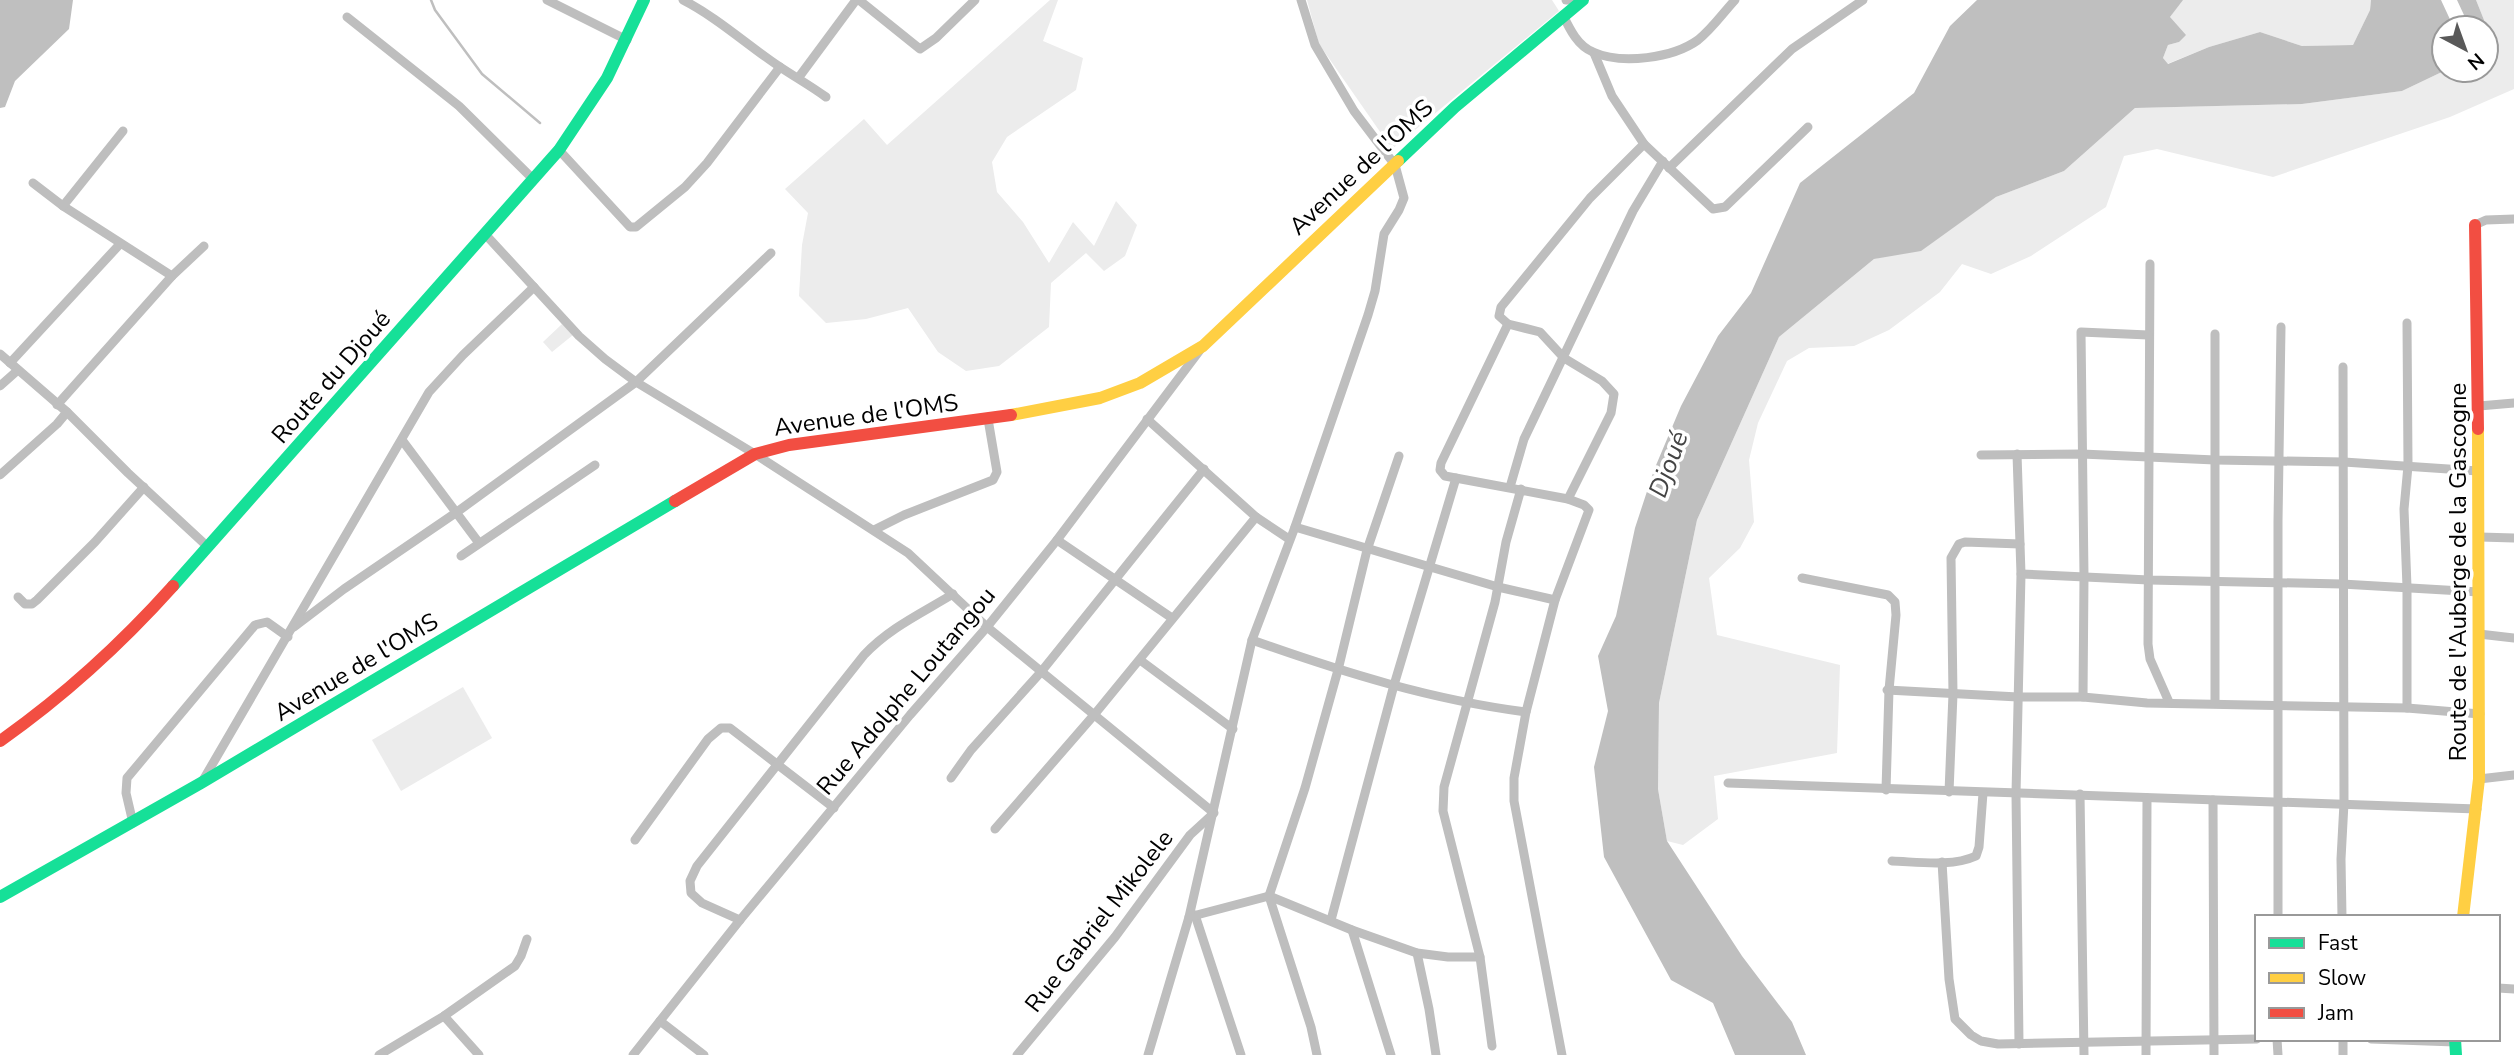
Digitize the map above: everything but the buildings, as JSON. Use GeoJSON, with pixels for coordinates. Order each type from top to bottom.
{"type":"FeatureCollection","features":[{"type":"Feature","properties":{"kind":"street"},"geometry":{"type":"LineString","coordinates":[[547,0],[627,40]]}},
{"type":"Feature","properties":{"kind":"street","name":"Route du Djoué"},"geometry":{"type":"LineString","coordinates":[[0,741],[83,678],[208,547],[559,150],[598,95],[627,40],[644,0]]}},
{"type":"Feature","properties":{"kind":"street"},"geometry":{"type":"LineString","coordinates":[[683,0],[697,3],[780,67],[826,97]]}},
{"type":"Feature","properties":{"kind":"street"},"geometry":{"type":"LineString","coordinates":[[799,77],[857,0],[920,49],[936,38],[975,0]]}},
{"type":"Feature","properties":{"kind":"street"},"geometry":{"type":"LineString","coordinates":[[1148,1055],[1192,916],[1252,640],[1295,527],[1368,315],[1384,234],[1404,198],[1395,165],[1354,111],[1315,45],[1301,0]]}},
{"type":"Feature","properties":{"kind":"street"},"geometry":{"type":"LineString","coordinates":[[1566,0],[1583,0]]}},
{"type":"Feature","properties":{"kind":"street","name":"Avenue de l'OMS"},"geometry":{"type":"LineString","coordinates":[[0,897],[201,783],[755,454],[789,445],[841,437],[988,419],[1100,398],[1140,383],[1203,346],[1455,107],[1583,0]]}},
{"type":"Feature","properties":{"kind":"street"},"geometry":{"type":"LineString","coordinates":[[1594,53],[1633,58],[1658,57],[1678,51],[1697,41],[1735,0]]}},
{"type":"Feature","properties":{"kind":"street"},"geometry":{"type":"LineString","coordinates":[[1510,487],[1524,439],[1633,211],[1666,164],[1792,49],[1863,0]]}},
{"type":"Feature","properties":{"kind":"street"},"geometry":{"type":"LineString","coordinates":[[1563,15],[1577,39],[1594,53],[1612,96],[1644,144],[1713,209],[1725,207],[1808,127]]}},
{"type":"Feature","properties":{"kind":"street"},"geometry":{"type":"LineString","coordinates":[[346,17],[460,106],[533,179]]}},
{"type":"Feature","properties":{"kind":"street"},"geometry":{"type":"LineString","coordinates":[[559,150],[630,227],[642,225],[708,163],[780,67]]}},
{"type":"Feature","properties":{"kind":"street"},"geometry":{"type":"LineString","coordinates":[[63,206],[122,131]]}},
{"type":"Feature","properties":{"kind":"street"},"geometry":{"type":"LineString","coordinates":[[1568,499],[1611,413],[1614,394],[1602,381],[1564,358],[1540,332],[1508,324],[1499,316],[1501,307],[1590,198],[1644,144]]}},
{"type":"Feature","properties":{"kind":"street"},"geometry":{"type":"LineString","coordinates":[[33,183],[63,206],[172,276]]}},
{"type":"Feature","properties":{"kind":"street"},"geometry":{"type":"LineString","coordinates":[[2476,225],[2486,220],[2514,219]]}},
{"type":"Feature","properties":{"kind":"street","name":"Route de l'Auberge de la Gascogne"},"geometry":{"type":"LineString","coordinates":[[2463,915],[2479,779],[2480,537],[2476,225]]}},
{"type":"Feature","properties":{"kind":"street"},"geometry":{"type":"LineString","coordinates":[[485,233],[579,336],[636,382],[755,454],[908,553],[987,627],[1214,813]]}},
{"type":"Feature","properties":{"kind":"street"},"geometry":{"type":"LineString","coordinates":[[0,386],[14,366],[120,244]]}},
{"type":"Feature","properties":{"kind":"street"},"geometry":{"type":"LineString","coordinates":[[57,405],[172,276],[204,246]]}},
{"type":"Feature","properties":{"kind":"street"},"geometry":{"type":"LineString","coordinates":[[294,627],[636,382],[771,253]]}},
{"type":"Feature","properties":{"kind":"street"},"geometry":{"type":"LineString","coordinates":[[2150,264],[2150,659],[2169,702]]}},
{"type":"Feature","properties":{"kind":"street"},"geometry":{"type":"LineString","coordinates":[[201,783],[435,385],[534,286]]}},
{"type":"Feature","properties":{"kind":"street"},"geometry":{"type":"LineString","coordinates":[[2407,323],[2408,466],[2404,509],[2407,708]]}},
{"type":"Feature","properties":{"kind":"street"},"geometry":{"type":"LineString","coordinates":[[1508,324],[1441,463],[1442,473],[1456,478],[1568,499],[1584,505],[1588,510],[1555,600],[1527,712],[1514,778],[1514,801],[1562,1055]]}},
{"type":"Feature","properties":{"kind":"street"},"geometry":{"type":"LineString","coordinates":[[2278,915],[2281,327]]}},
{"type":"Feature","properties":{"kind":"street"},"geometry":{"type":"LineString","coordinates":[[2083,697],[2081,332],[2148,335]]}},
{"type":"Feature","properties":{"kind":"street"},"geometry":{"type":"LineString","coordinates":[[2215,334],[2215,703]]}},
{"type":"Feature","properties":{"kind":"street","name":"Rue Adolphe Loutangou"},"geometry":{"type":"LineString","coordinates":[[633,1055],[740,920],[1057,540],[1203,346]]}},
{"type":"Feature","properties":{"kind":"street"},"geometry":{"type":"LineString","coordinates":[[0,354],[66,412],[208,547]]}},
{"type":"Feature","properties":{"kind":"street"},"geometry":{"type":"LineString","coordinates":[[2342,915],[2343,367]]}},
{"type":"Feature","properties":{"kind":"street"},"geometry":{"type":"LineString","coordinates":[[2479,405],[2514,403]]}},
{"type":"Feature","properties":{"kind":"street"},"geometry":{"type":"LineString","coordinates":[[0,475],[57,424],[66,412]]}},
{"type":"Feature","properties":{"kind":"street"},"geometry":{"type":"LineString","coordinates":[[874,530],[904,515],[993,480],[997,472],[988,419]]}},
{"type":"Feature","properties":{"kind":"street"},"geometry":{"type":"LineString","coordinates":[[1147,419],[1256,517],[1289,539]]}},
{"type":"Feature","properties":{"kind":"street"},"geometry":{"type":"LineString","coordinates":[[402,440],[479,543]]}},
{"type":"Feature","properties":{"kind":"street"},"geometry":{"type":"LineString","coordinates":[[2017,454],[2021,574],[2016,794],[2018,1044]]}},
{"type":"Feature","properties":{"kind":"street"},"geometry":{"type":"LineString","coordinates":[[1981,455],[2082,454],[2344,462],[2478,471]]}},
{"type":"Feature","properties":{"kind":"street"},"geometry":{"type":"LineString","coordinates":[[1317,1055],[1311,1027],[1269,896],[1305,788],[1338,670],[1367,550],[1399,456]]}},
{"type":"Feature","properties":{"kind":"street"},"geometry":{"type":"LineString","coordinates":[[461,556],[595,465]]}},
{"type":"Feature","properties":{"kind":"street"},"geometry":{"type":"LineString","coordinates":[[951,778],[984,734],[1041,672],[1204,469]]}},
{"type":"Feature","properties":{"kind":"street"},"geometry":{"type":"LineString","coordinates":[[1331,920],[1394,685],[1456,478]]}},
{"type":"Feature","properties":{"kind":"street"},"geometry":{"type":"LineString","coordinates":[[18,597],[25,604],[32,604],[37,600],[95,542],[144,487]]}},
{"type":"Feature","properties":{"kind":"street"},"geometry":{"type":"LineString","coordinates":[[1492,1046],[1480,957],[1443,811],[1444,787],[1498,587],[1506,542],[1521,489]]}},
{"type":"Feature","properties":{"kind":"street"},"geometry":{"type":"LineString","coordinates":[[995,829],[1094,715],[1256,517]]}},
{"type":"Feature","properties":{"kind":"street"},"geometry":{"type":"LineString","coordinates":[[1295,527],[1498,587],[1555,600]]}},
{"type":"Feature","properties":{"kind":"street"},"geometry":{"type":"LineString","coordinates":[[2480,537],[2514,538]]}},
{"type":"Feature","properties":{"kind":"street"},"geometry":{"type":"LineString","coordinates":[[1057,540],[1172,618]]}},
{"type":"Feature","properties":{"kind":"street"},"geometry":{"type":"LineString","coordinates":[[1949,792],[1954,694],[1951,558],[1959,544],[1965,542],[2020,544]]}},
{"type":"Feature","properties":{"kind":"street"},"geometry":{"type":"LineString","coordinates":[[2021,574],[2342,584],[2479,592]]}},
{"type":"Feature","properties":{"kind":"street"},"geometry":{"type":"LineString","coordinates":[[1802,578],[1892,597],[1896,615],[1888,690],[1886,790]]}},
{"type":"Feature","properties":{"kind":"street"},"geometry":{"type":"LineString","coordinates":[[740,920],[702,903],[691,893],[690,881],[697,866],[878,640],[953,594]]}},
{"type":"Feature","properties":{"kind":"street"},"geometry":{"type":"LineString","coordinates":[[132,823],[126,793],[127,778],[158,739],[255,625],[267,622],[288,637]]}},
{"type":"Feature","properties":{"kind":"street"},"geometry":{"type":"LineString","coordinates":[[2480,634],[2514,638]]}},
{"type":"Feature","properties":{"kind":"street"},"geometry":{"type":"LineString","coordinates":[[1252,640],[1338,670],[1394,685],[1466,703],[1527,712]]}},
{"type":"Feature","properties":{"kind":"street"},"geometry":{"type":"LineString","coordinates":[[1140,660],[1233,729]]}},
{"type":"Feature","properties":{"kind":"street"},"geometry":{"type":"LineString","coordinates":[[1888,690],[2018,697],[2083,697],[2147,703],[2407,708],[2480,714]]}},
{"type":"Feature","properties":{"kind":"street"},"geometry":{"type":"LineString","coordinates":[[635,840],[708,739],[721,728],[730,728],[834,808]]}},
{"type":"Feature","properties":{"kind":"street"},"geometry":{"type":"LineString","coordinates":[[2479,779],[2514,775]]}},
{"type":"Feature","properties":{"kind":"street"},"geometry":{"type":"LineString","coordinates":[[1728,783],[2344,803],[2477,810]]}},
{"type":"Feature","properties":{"kind":"street"},"geometry":{"type":"LineString","coordinates":[[1892,861],[1942,862],[1968,860],[1976,856],[1983,793]]}},
{"type":"Feature","properties":{"kind":"street"},"geometry":{"type":"LineString","coordinates":[[2080,794],[2084,1055]]}},
{"type":"Feature","properties":{"kind":"street"},"geometry":{"type":"LineString","coordinates":[[2146,1055],[2147,798]]}},
{"type":"Feature","properties":{"kind":"street"},"geometry":{"type":"LineString","coordinates":[[2213,800],[2214,1055]]}},
{"type":"Feature","properties":{"kind":"street","name":"Rue Gabriel Mikolele"},"geometry":{"type":"LineString","coordinates":[[1017,1055],[1115,937],[1190,835],[1214,813]]}},
{"type":"Feature","properties":{"kind":"street"},"geometry":{"type":"LineString","coordinates":[[1942,862],[1949,979],[1955,1019],[1981,1041],[2018,1044],[2255,1039]]}},
{"type":"Feature","properties":{"kind":"street"},"geometry":{"type":"LineString","coordinates":[[1192,916],[1269,896],[1417,953],[1480,957]]}},
{"type":"Feature","properties":{"kind":"street"},"geometry":{"type":"LineString","coordinates":[[1192,916],[1241,1055]]}},
{"type":"Feature","properties":{"kind":"street"},"geometry":{"type":"LineString","coordinates":[[1352,930],[1391,1055]]}},
{"type":"Feature","properties":{"kind":"street"},"geometry":{"type":"LineString","coordinates":[[379,1055],[444,1016],[515,966],[527,939]]}},
{"type":"Feature","properties":{"kind":"street"},"geometry":{"type":"LineString","coordinates":[[1417,953],[1436,1055]]}},
{"type":"Feature","properties":{"kind":"street"},"geometry":{"type":"LineString","coordinates":[[444,1016],[479,1055]]}},
{"type":"Feature","properties":{"kind":"street"},"geometry":{"type":"LineString","coordinates":[[660,1021],[704,1055]]}},
{"type":"Feature","properties":{"kind":"street"},"geometry":{"type":"LineString","coordinates":[[2399,1041],[2455,1045]]}},
{"type":"Feature","properties":{"kind":"shaded area"},"geometry":{"type":"Polygon","coordinates":[[[1050,0],[1058,0],[1043,41],[1083,58],[1076,90],[1007,137],[992,162],[997,192],[1023,222],[1049,263],[1073,222],[1094,246],[1116,201],[1137,225],[1125,256],[1104,271],[1086,253],[1051,283],[1049,327],[999,366],[966,371],[938,352],[908,308],[866,319],[826,323],[799,296],[802,245],[808,213],[785,189],[864,119],[887,145],[1050,0]]]}},
{"type":"Feature","properties":{"kind":"shaded area"},"geometry":{"type":"Polygon","coordinates":[[[1307,0],[1552,0],[1559,11],[1392,149],[1319,44],[1307,0]]]}},
{"type":"Feature","properties":{"kind":"shaded area"},"geometry":{"type":"Polygon","coordinates":[[[2182,0],[2371,0],[2370,10],[2353,45],[2302,46],[2260,32],[2209,47],[2167,64],[2163,58],[2168,45],[2179,42],[2170,17],[2182,0]]]}},
{"type":"Feature","properties":{"kind":"shaded area"},"geometry":{"type":"Polygon","coordinates":[[[2476,0],[2514,0],[2514,89],[2450,117],[2273,177],[2157,149],[2124,156],[2106,207],[2031,256],[1991,274],[1962,264],[1940,292],[1889,330],[1854,346],[1809,348],[1787,361],[1758,423],[1749,460],[1754,522],[1740,548],[1709,578],[1717,635],[1840,665],[1837,753],[1714,776],[1718,819],[1683,845],[1667,841],[1658,789],[1659,703],[1697,520],[1779,337],[1874,259],[1925,247],[1996,197],[2064,171],[2135,108],[2302,104],[2402,91],[2430,78],[2430,84],[2500,84],[2500,14],[2482,14],[2476,0]]]}},
{"type":"Feature","properties":{"kind":"shaded area"},"geometry":{"type":"Polygon","coordinates":[[[562,324],[573,335],[552,352],[543,342],[562,324]]]}},
{"type":"Feature","properties":{"kind":"shaded area"},"geometry":{"type":"Polygon","coordinates":[[[463,687],[492,738],[401,791],[372,740],[463,687]]]}},
{"type":"Feature","properties":{"kind":"water"},"geometry":{"type":"Polygon","coordinates":[[[0,0],[73,0],[69,29],[15,81],[5,107],[0,108],[0,0]]]}},
{"type":"Feature","properties":{"kind":"water","name":"Djoué"},"geometry":{"type":"Polygon","coordinates":[[[1977,0],[2183,0],[2170,17],[2186,35],[2179,42],[2168,45],[2163,58],[2168,64],[2209,47],[2260,32],[2302,46],[2353,45],[2370,10],[2371,0],[2441,0],[2448,14],[2430,14],[2430,78],[2402,91],[2302,104],[2135,108],[2064,171],[1996,197],[1921,251],[1874,259],[1779,337],[1697,520],[1659,703],[1658,789],[1667,841],[1742,956],[1792,1022],[1806,1055],[1735,1055],[1713,1003],[1671,980],[1604,857],[1594,767],[1608,711],[1598,656],[1616,616],[1635,528],[1654,470],[1681,406],[1718,336],[1751,293],[1800,183],[1914,93],[1950,26],[1977,0]]]}},
{"type":"Feature","properties":{"kind":"water"},"geometry":{"type":"Polygon","coordinates":[[[2457,0],[2476,0],[2482,14],[2464,14],[2457,0]]]}},
{"type":"Feature","properties":{"kind":"waterway"},"geometry":{"type":"LineString","coordinates":[[431,0],[435,10],[482,74],[540,123]]}},
{"type":"Feature","properties":{"kind":"traffic: fast"},"geometry":{"type":"LineString","coordinates":[[173,586],[559,150],[607,78],[644,0]]}},
{"type":"Feature","properties":{"kind":"traffic: fast"},"geometry":{"type":"LineString","coordinates":[[1398,161],[1455,107],[1583,0]]}},
{"type":"Feature","properties":{"kind":"traffic: fast"},"geometry":{"type":"LineString","coordinates":[[0,897],[201,783],[675,501]]}},
{"type":"Feature","properties":{"kind":"traffic: fast"},"geometry":{"type":"LineString","coordinates":[[2455,1041],[2456,1055]]}},
{"type":"Feature","properties":{"kind":"traffic: slow"},"geometry":{"type":"LineString","coordinates":[[1011,415],[1100,398],[1140,383],[1203,346],[1398,161]]}},
{"type":"Feature","properties":{"kind":"traffic: slow"},"geometry":{"type":"LineString","coordinates":[[2463,915],[2479,779],[2478,429]]}},
{"type":"Feature","properties":{"kind":"traffic: jam"},"geometry":{"type":"LineString","coordinates":[[2475,225],[2478,429]]}},
{"type":"Feature","properties":{"kind":"traffic: jam"},"geometry":{"type":"LineString","coordinates":[[675,501],[755,454],[789,445],[1011,415]]}},
{"type":"Feature","properties":{"kind":"traffic: jam"},"geometry":{"type":"LineString","coordinates":[[0,741],[47,706],[91,668],[173,586]]}}]}
